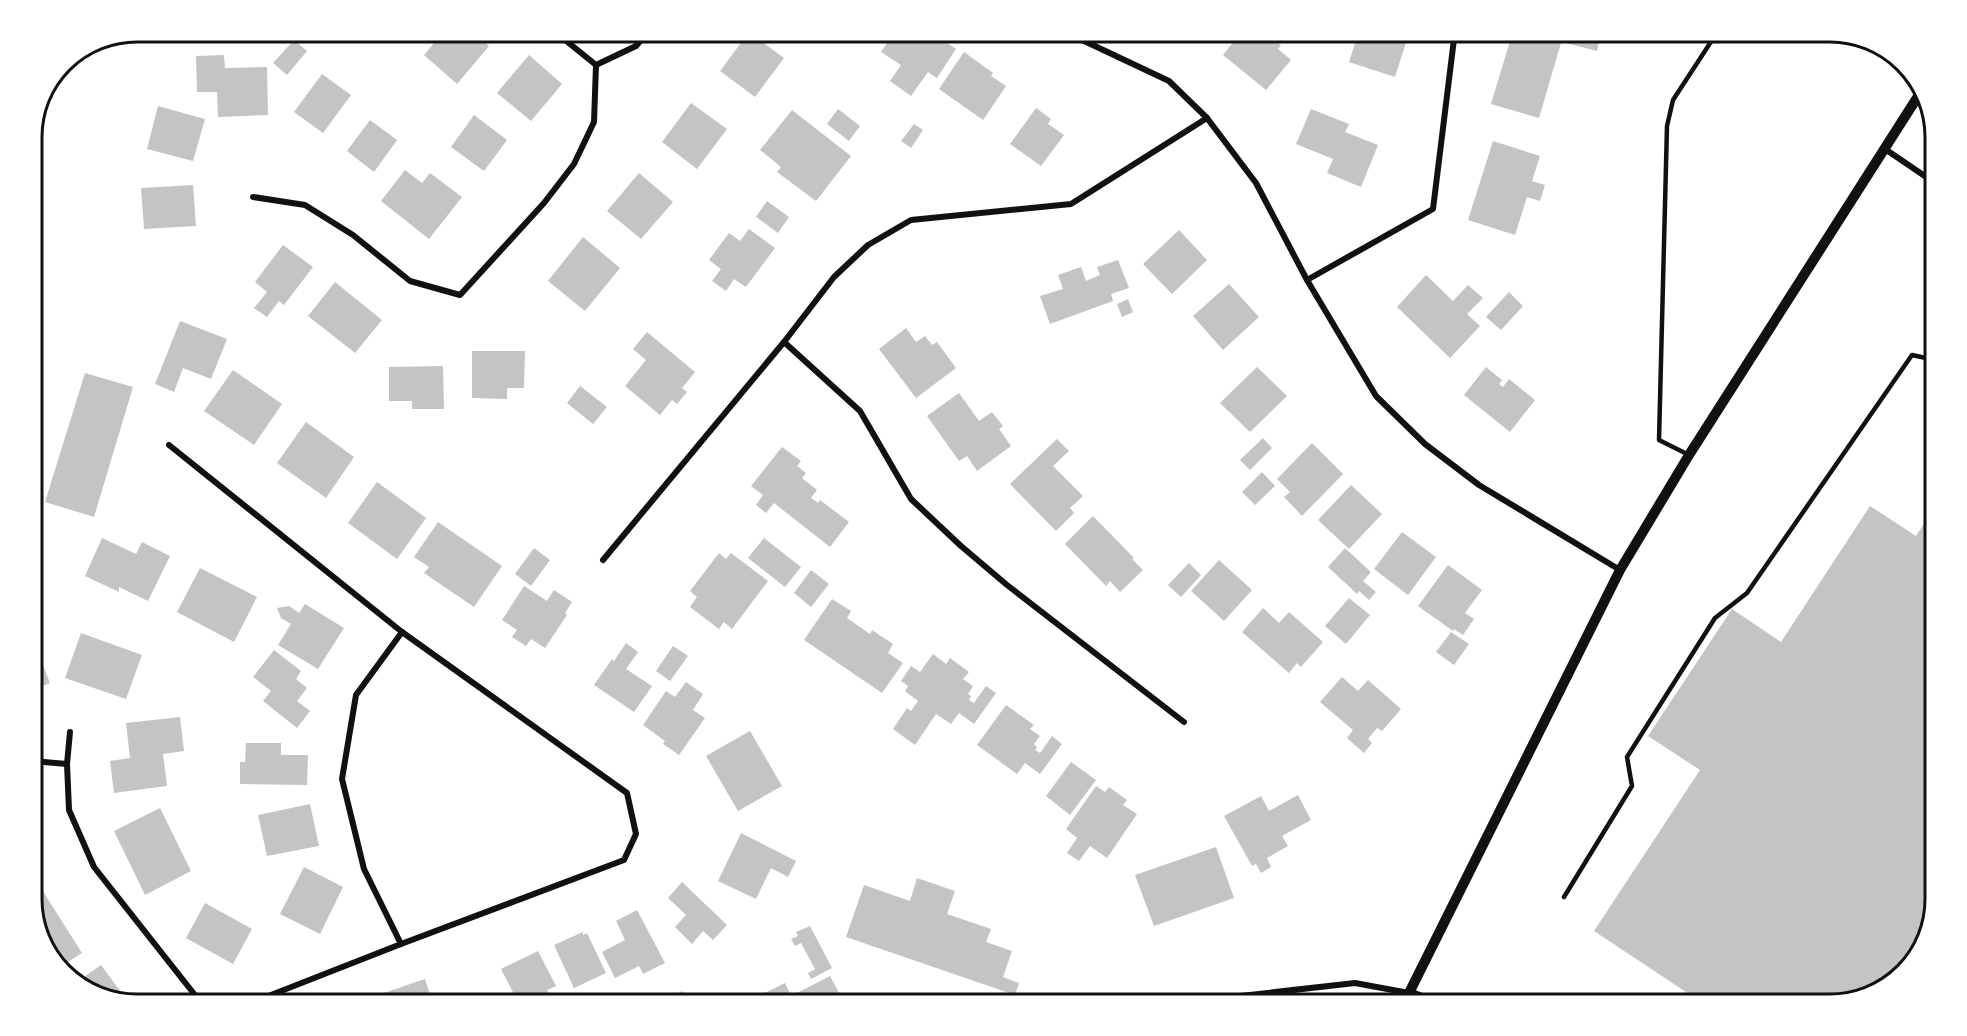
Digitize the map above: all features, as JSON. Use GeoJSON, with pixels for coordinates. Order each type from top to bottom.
{"type":"FeatureCollection","features":[{"type":"Feature","properties":{"kind":"street"},"geometry":{"type":"LineString","coordinates":[[567,42],[597,65]]}},
{"type":"Feature","properties":{"kind":"street"},"geometry":{"type":"LineString","coordinates":[[597,65],[640,42]]}},
{"type":"Feature","properties":{"kind":"street"},"geometry":{"type":"LineString","coordinates":[[1085,42],[1169,81],[1207,118],[1256,183],[1307,280],[1376,396],[1425,444],[1479,485],[1620,570]]}},
{"type":"Feature","properties":{"kind":"street"},"geometry":{"type":"LineString","coordinates":[[1307,280],[1433,209],[1454,42]]}},
{"type":"Feature","properties":{"kind":"street"},"geometry":{"type":"LineString","coordinates":[[253,197],[305,205],[353,235],[410,281],[460,295],[544,203],[574,164],[594,122],[597,65]]}},
{"type":"Feature","properties":{"kind":"street"},"geometry":{"type":"LineString","coordinates":[[1253,994],[1355,983],[1409,993],[1620,570],[1689,455],[1917,99]]}},
{"type":"Feature","properties":{"kind":"street"},"geometry":{"type":"LineString","coordinates":[[603,560],[784,342],[834,277],[868,245],[911,220],[1071,204],[1207,118]]}},
{"type":"Feature","properties":{"kind":"street"},"geometry":{"type":"LineString","coordinates":[[1885,149],[1925,176]]}},
{"type":"Feature","properties":{"kind":"street"},"geometry":{"type":"LineString","coordinates":[[784,342],[860,411],[911,499],[936,523],[1007,585],[1184,722]]}},
{"type":"Feature","properties":{"kind":"street"},"geometry":{"type":"LineString","coordinates":[[169,445],[402,633],[627,793],[636,834],[624,860],[276,994]]}},
{"type":"Feature","properties":{"kind":"street"},"geometry":{"type":"LineString","coordinates":[[401,944],[364,869],[342,779],[356,695],[402,633]]}},
{"type":"Feature","properties":{"kind":"street"},"geometry":{"type":"LineString","coordinates":[[70,732],[67,764],[69,810],[94,867],[193,994]]}},
{"type":"Feature","properties":{"kind":"street"},"geometry":{"type":"LineString","coordinates":[[42,762],[67,764]]}},
{"type":"Feature","properties":{"kind":"lane"},"geometry":{"type":"LineString","coordinates":[[1689,455],[1659,440],[1667,126],[1673,100],[1711,42]]}},
{"type":"Feature","properties":{"kind":"lane"},"geometry":{"type":"LineString","coordinates":[[1564,897],[1632,786],[1627,757],[1715,618],[1747,593],[1912,355],[1925,358]]}},
{"type":"Feature","properties":{"kind":"building"},"geometry":{"type":"Polygon","coordinates":[[[292,42],[296,42],[307,51],[287,75],[273,63],[292,42]]]}},
{"type":"Feature","properties":{"kind":"building"},"geometry":{"type":"Polygon","coordinates":[[[435,42],[484,42],[489,46],[457,84],[424,55],[435,42]]]}},
{"type":"Feature","properties":{"kind":"building"},"geometry":{"type":"Polygon","coordinates":[[[742,42],[762,42],[784,58],[755,97],[720,71],[742,42]]]}},
{"type":"Feature","properties":{"kind":"building"},"geometry":{"type":"Polygon","coordinates":[[[888,42],[946,42],[956,49],[937,78],[928,72],[911,96],[890,81],[901,65],[881,52],[888,42]]]}},
{"type":"Feature","properties":{"kind":"building"},"geometry":{"type":"Polygon","coordinates":[[[1233,42],[1276,42],[1281,45],[1278,49],[1291,60],[1266,90],[1223,55],[1233,42]]]}},
{"type":"Feature","properties":{"kind":"building"},"geometry":{"type":"Polygon","coordinates":[[[1355,42],[1406,42],[1395,77],[1349,62],[1355,42]]]}},
{"type":"Feature","properties":{"kind":"building"},"geometry":{"type":"Polygon","coordinates":[[[1510,42],[1561,42],[1539,118],[1491,104],[1510,42]]]}},
{"type":"Feature","properties":{"kind":"building"},"geometry":{"type":"Polygon","coordinates":[[[1566,42],[1599,42],[1597,51],[1566,42]]]}},
{"type":"Feature","properties":{"kind":"building"},"geometry":{"type":"Polygon","coordinates":[[[964,52],[993,73],[991,76],[1006,86],[983,120],[939,89],[964,52]]]}},
{"type":"Feature","properties":{"kind":"building"},"geometry":{"type":"Polygon","coordinates":[[[224,55],[225,68],[267,67],[268,115],[218,117],[217,92],[197,92],[196,56],[224,55]]]}},
{"type":"Feature","properties":{"kind":"building"},"geometry":{"type":"Polygon","coordinates":[[[529,55],[562,84],[531,121],[497,93],[529,55]]]}},
{"type":"Feature","properties":{"kind":"building"},"geometry":{"type":"Polygon","coordinates":[[[322,74],[351,95],[323,133],[294,112],[322,74]]]}},
{"type":"Feature","properties":{"kind":"building"},"geometry":{"type":"Polygon","coordinates":[[[691,103],[727,129],[697,169],[662,142],[691,103]]]}},
{"type":"Feature","properties":{"kind":"building"},"geometry":{"type":"Polygon","coordinates":[[[158,106],[205,119],[193,161],[147,149],[158,106]]]}},
{"type":"Feature","properties":{"kind":"building"},"geometry":{"type":"Polygon","coordinates":[[[1036,108],[1051,119],[1048,124],[1064,135],[1041,166],[1010,144],[1036,108]]]}},
{"type":"Feature","properties":{"kind":"building"},"geometry":{"type":"Polygon","coordinates":[[[838,109],[860,126],[849,141],[827,124],[838,109]]]}},
{"type":"Feature","properties":{"kind":"building"},"geometry":{"type":"Polygon","coordinates":[[[1311,109],[1349,124],[1345,132],[1378,145],[1361,187],[1327,173],[1333,159],[1296,144],[1311,109]]]}},
{"type":"Feature","properties":{"kind":"building"},"geometry":{"type":"Polygon","coordinates":[[[792,110],[851,156],[816,201],[777,172],[781,167],[760,150],[792,110]]]}},
{"type":"Feature","properties":{"kind":"building"},"geometry":{"type":"Polygon","coordinates":[[[474,115],[507,140],[484,171],[451,147],[474,115]]]}},
{"type":"Feature","properties":{"kind":"building"},"geometry":{"type":"Polygon","coordinates":[[[370,120],[397,140],[374,172],[347,151],[370,120]]]}},
{"type":"Feature","properties":{"kind":"building"},"geometry":{"type":"Polygon","coordinates":[[[914,124],[923,130],[911,148],[901,141],[914,124]]]}},
{"type":"Feature","properties":{"kind":"building"},"geometry":{"type":"Polygon","coordinates":[[[1493,141],[1540,156],[1532,181],[1545,185],[1540,201],[1527,197],[1515,235],[1468,220],[1493,141]]]}},
{"type":"Feature","properties":{"kind":"building"},"geometry":{"type":"Polygon","coordinates":[[[405,170],[422,183],[430,173],[462,197],[429,239],[381,201],[405,170]]]}},
{"type":"Feature","properties":{"kind":"building"},"geometry":{"type":"Polygon","coordinates":[[[639,173],[673,202],[641,239],[607,211],[639,173]]]}},
{"type":"Feature","properties":{"kind":"building"},"geometry":{"type":"Polygon","coordinates":[[[193,185],[196,226],[144,229],[141,188],[193,185]]]}},
{"type":"Feature","properties":{"kind":"building"},"geometry":{"type":"Polygon","coordinates":[[[767,201],[789,217],[778,233],[756,217],[767,201]]]}},
{"type":"Feature","properties":{"kind":"building"},"geometry":{"type":"Polygon","coordinates":[[[749,229],[775,248],[746,287],[734,279],[726,291],[712,281],[721,269],[709,260],[729,233],[740,241],[749,229]]]}},
{"type":"Feature","properties":{"kind":"building"},"geometry":{"type":"Polygon","coordinates":[[[1179,230],[1207,260],[1172,294],[1143,264],[1179,230]]]}},
{"type":"Feature","properties":{"kind":"building"},"geometry":{"type":"Polygon","coordinates":[[[583,237],[620,268],[585,311],[548,281],[583,237]]]}},
{"type":"Feature","properties":{"kind":"building"},"geometry":{"type":"Polygon","coordinates":[[[283,245],[313,267],[284,305],[279,301],[267,317],[254,308],[267,292],[255,282],[283,245]]]}},
{"type":"Feature","properties":{"kind":"building"},"geometry":{"type":"Polygon","coordinates":[[[1118,260],[1129,288],[1111,294],[1113,301],[1050,324],[1040,296],[1063,289],[1058,275],[1081,267],[1086,281],[1100,275],[1097,267],[1118,260]]]}},
{"type":"Feature","properties":{"kind":"building"},"geometry":{"type":"Polygon","coordinates":[[[1426,275],[1453,301],[1468,285],[1483,298],[1467,314],[1480,326],[1450,358],[1397,307],[1426,275]]]}},
{"type":"Feature","properties":{"kind":"building"},"geometry":{"type":"Polygon","coordinates":[[[335,282],[382,320],[355,353],[308,316],[335,282]]]}},
{"type":"Feature","properties":{"kind":"building"},"geometry":{"type":"Polygon","coordinates":[[[1229,284],[1259,317],[1223,350],[1193,316],[1229,284]]]}},
{"type":"Feature","properties":{"kind":"building"},"geometry":{"type":"Polygon","coordinates":[[[1509,292],[1523,306],[1501,330],[1486,317],[1509,292]]]}},
{"type":"Feature","properties":{"kind":"building"},"geometry":{"type":"Polygon","coordinates":[[[1128,299],[1133,312],[1122,317],[1117,304],[1128,299]]]}},
{"type":"Feature","properties":{"kind":"building"},"geometry":{"type":"Polygon","coordinates":[[[180,321],[227,339],[211,379],[183,368],[174,392],[155,384],[180,321]]]}},
{"type":"Feature","properties":{"kind":"building"},"geometry":{"type":"Polygon","coordinates":[[[906,328],[916,342],[925,336],[932,345],[937,342],[956,368],[916,398],[879,349],[906,328]]]}},
{"type":"Feature","properties":{"kind":"building"},"geometry":{"type":"Polygon","coordinates":[[[647,332],[695,372],[682,388],[687,392],[677,404],[672,400],[660,415],[625,386],[646,360],[633,349],[647,332]]]}},
{"type":"Feature","properties":{"kind":"building"},"geometry":{"type":"Polygon","coordinates":[[[472,351],[525,351],[524,388],[507,388],[507,399],[472,398],[472,351]]]}},
{"type":"Feature","properties":{"kind":"building"},"geometry":{"type":"Polygon","coordinates":[[[443,366],[444,409],[412,409],[412,401],[389,401],[389,367],[443,366]]]}},
{"type":"Feature","properties":{"kind":"building"},"geometry":{"type":"Polygon","coordinates":[[[1257,367],[1287,396],[1250,432],[1220,403],[1257,367]]]}},
{"type":"Feature","properties":{"kind":"building"},"geometry":{"type":"Polygon","coordinates":[[[1486,367],[1502,380],[1499,384],[1503,387],[1509,379],[1535,400],[1510,432],[1464,395],[1486,367]]]}},
{"type":"Feature","properties":{"kind":"building"},"geometry":{"type":"Polygon","coordinates":[[[233,370],[282,404],[254,445],[204,411],[233,370]]]}},
{"type":"Feature","properties":{"kind":"building"},"geometry":{"type":"Polygon","coordinates":[[[85,373],[133,387],[94,517],[45,502],[85,373]]]}},
{"type":"Feature","properties":{"kind":"building"},"geometry":{"type":"Polygon","coordinates":[[[580,386],[607,407],[593,424],[567,403],[580,386]]]}},
{"type":"Feature","properties":{"kind":"building"},"geometry":{"type":"Polygon","coordinates":[[[959,393],[979,421],[992,412],[1003,426],[999,429],[1011,446],[977,471],[967,456],[959,461],[927,416],[959,393]]]}},
{"type":"Feature","properties":{"kind":"building"},"geometry":{"type":"Polygon","coordinates":[[[306,422],[354,457],[326,498],[277,463],[306,422]]]}},
{"type":"Feature","properties":{"kind":"building"},"geometry":{"type":"Polygon","coordinates":[[[1263,438],[1272,448],[1250,470],[1240,460],[1263,438]]]}},
{"type":"Feature","properties":{"kind":"building"},"geometry":{"type":"Polygon","coordinates":[[[1057,439],[1069,451],[1053,466],[1083,496],[1070,508],[1074,513],[1056,531],[1010,484],[1057,439]]]}},
{"type":"Feature","properties":{"kind":"building"},"geometry":{"type":"Polygon","coordinates":[[[1312,443],[1343,474],[1302,516],[1284,497],[1290,492],[1277,479],[1312,443]]]}},
{"type":"Feature","properties":{"kind":"building"},"geometry":{"type":"Polygon","coordinates":[[[782,447],[801,461],[797,466],[806,473],[802,478],[817,490],[811,498],[818,503],[820,500],[849,522],[830,547],[774,503],[766,513],[756,505],[763,495],[751,486],[782,447]]]}},
{"type":"Feature","properties":{"kind":"building"},"geometry":{"type":"Polygon","coordinates":[[[1262,472],[1275,486],[1255,505],[1242,492],[1262,472]]]}},
{"type":"Feature","properties":{"kind":"building"},"geometry":{"type":"Polygon","coordinates":[[[377,482],[426,518],[397,559],[348,523],[377,482]]]}},
{"type":"Feature","properties":{"kind":"building"},"geometry":{"type":"Polygon","coordinates":[[[1351,485],[1382,514],[1349,549],[1318,520],[1351,485]]]}},
{"type":"Feature","properties":{"kind":"building"},"geometry":{"type":"Polygon","coordinates":[[[1870,506],[1916,536],[1925,522],[1925,899],[1922,923],[1915,941],[1901,962],[1883,978],[1860,989],[1830,994],[1689,994],[1594,931],[1700,770],[1648,736],[1732,609],[1781,642],[1870,506]]]}},
{"type":"Feature","properties":{"kind":"building"},"geometry":{"type":"Polygon","coordinates":[[[1093,516],[1143,570],[1120,592],[1110,581],[1106,586],[1065,544],[1093,516]]]}},
{"type":"Feature","properties":{"kind":"building"},"geometry":{"type":"Polygon","coordinates":[[[438,522],[502,566],[474,607],[424,573],[429,567],[414,557],[438,522]]]}},
{"type":"Feature","properties":{"kind":"building"},"geometry":{"type":"Polygon","coordinates":[[[1402,532],[1436,557],[1408,595],[1374,569],[1402,532]]]}},
{"type":"Feature","properties":{"kind":"building"},"geometry":{"type":"Polygon","coordinates":[[[102,538],[136,554],[142,542],[170,556],[148,601],[119,587],[119,592],[85,576],[102,538]]]}},
{"type":"Feature","properties":{"kind":"building"},"geometry":{"type":"Polygon","coordinates":[[[764,538],[801,567],[785,587],[748,558],[764,538]]]}},
{"type":"Feature","properties":{"kind":"building"},"geometry":{"type":"Polygon","coordinates":[[[534,548],[550,560],[531,586],[515,574],[534,548]]]}},
{"type":"Feature","properties":{"kind":"building"},"geometry":{"type":"Polygon","coordinates":[[[1345,548],[1371,572],[1363,581],[1376,592],[1369,600],[1359,591],[1357,594],[1328,567],[1345,548]]]}},
{"type":"Feature","properties":{"kind":"building"},"geometry":{"type":"Polygon","coordinates":[[[719,553],[726,559],[731,553],[768,581],[732,629],[724,622],[719,629],[690,607],[697,597],[690,591],[719,553]]]}},
{"type":"Feature","properties":{"kind":"building"},"geometry":{"type":"Polygon","coordinates":[[[1219,560],[1252,590],[1224,621],[1191,591],[1219,560]]]}},
{"type":"Feature","properties":{"kind":"building"},"geometry":{"type":"Polygon","coordinates":[[[1189,563],[1201,575],[1181,597],[1168,585],[1189,563]]]}},
{"type":"Feature","properties":{"kind":"building"},"geometry":{"type":"Polygon","coordinates":[[[1448,565],[1482,590],[1465,613],[1474,619],[1463,635],[1454,629],[1453,631],[1418,606],[1448,565]]]}},
{"type":"Feature","properties":{"kind":"building"},"geometry":{"type":"Polygon","coordinates":[[[200,568],[257,597],[234,642],[177,612],[200,568]]]}},
{"type":"Feature","properties":{"kind":"building"},"geometry":{"type":"Polygon","coordinates":[[[811,570],[829,584],[811,607],[794,593],[811,570]]]}},
{"type":"Feature","properties":{"kind":"building"},"geometry":{"type":"Polygon","coordinates":[[[524,586],[547,601],[554,590],[572,602],[565,613],[567,615],[545,648],[531,639],[526,646],[512,637],[517,630],[502,620],[524,586]]]}},
{"type":"Feature","properties":{"kind":"building"},"geometry":{"type":"Polygon","coordinates":[[[1349,598],[1370,615],[1346,644],[1325,626],[1349,598]]]}},
{"type":"Feature","properties":{"kind":"building"},"geometry":{"type":"Polygon","coordinates":[[[832,599],[851,611],[847,618],[870,634],[872,630],[893,644],[888,653],[903,663],[882,693],[804,640],[832,599]]]}},
{"type":"Feature","properties":{"kind":"building"},"geometry":{"type":"Polygon","coordinates":[[[305,604],[344,628],[318,669],[278,645],[291,624],[281,618],[277,608],[289,606],[299,613],[305,604]]]}},
{"type":"Feature","properties":{"kind":"building"},"geometry":{"type":"Polygon","coordinates":[[[1263,608],[1279,623],[1289,612],[1323,642],[1301,667],[1297,663],[1289,673],[1242,632],[1263,608]]]}},
{"type":"Feature","properties":{"kind":"building"},"geometry":{"type":"Polygon","coordinates":[[[1451,632],[1469,644],[1454,665],[1436,652],[1451,632]]]}},
{"type":"Feature","properties":{"kind":"building"},"geometry":{"type":"Polygon","coordinates":[[[81,633],[142,655],[126,699],[65,678],[81,633]]]}},
{"type":"Feature","properties":{"kind":"building"},"geometry":{"type":"Polygon","coordinates":[[[626,643],[638,652],[626,669],[652,686],[634,712],[594,685],[626,643]]]}},
{"type":"Feature","properties":{"kind":"building"},"geometry":{"type":"Polygon","coordinates":[[[673,646],[688,656],[670,681],[656,671],[673,646]]]}},
{"type":"Feature","properties":{"kind":"building"},"geometry":{"type":"Polygon","coordinates":[[[274,650],[301,671],[296,679],[307,688],[297,701],[310,711],[297,728],[263,701],[271,691],[253,677],[274,650]]]}},
{"type":"Feature","properties":{"kind":"building"},"geometry":{"type":"Polygon","coordinates":[[[933,654],[946,664],[950,658],[969,672],[963,679],[973,686],[968,694],[971,696],[969,700],[974,703],[986,686],[996,693],[974,724],[959,713],[951,724],[936,714],[915,745],[893,729],[907,708],[911,711],[918,701],[905,691],[908,686],[901,681],[911,666],[920,672],[933,654]]]}},
{"type":"Feature","properties":{"kind":"building"},"geometry":{"type":"Polygon","coordinates":[[[42,663],[50,683],[42,686],[42,663]]]}},
{"type":"Feature","properties":{"kind":"building"},"geometry":{"type":"Polygon","coordinates":[[[1342,677],[1358,691],[1368,680],[1401,709],[1382,731],[1377,728],[1368,739],[1372,743],[1364,753],[1347,738],[1353,730],[1320,702],[1342,677]]]}},
{"type":"Feature","properties":{"kind":"building"},"geometry":{"type":"Polygon","coordinates":[[[686,682],[703,694],[693,710],[705,718],[679,755],[643,725],[666,691],[675,697],[686,682]]]}},
{"type":"Feature","properties":{"kind":"building"},"geometry":{"type":"Polygon","coordinates":[[[1006,705],[1034,725],[1030,729],[1040,736],[1034,744],[1037,747],[1035,750],[1040,753],[1052,736],[1062,744],[1040,774],[1025,763],[1017,774],[977,745],[1006,705]]]}},
{"type":"Feature","properties":{"kind":"building"},"geometry":{"type":"Polygon","coordinates":[[[180,717],[184,751],[163,754],[167,786],[114,793],[110,761],[130,758],[126,723],[180,717]]]}},
{"type":"Feature","properties":{"kind":"building"},"geometry":{"type":"Polygon","coordinates":[[[750,731],[782,786],[738,811],[706,756],[750,731]]]}},
{"type":"Feature","properties":{"kind":"building"},"geometry":{"type":"Polygon","coordinates":[[[246,743],[281,743],[281,755],[308,755],[307,785],[240,784],[240,762],[245,762],[246,743]]]}},
{"type":"Feature","properties":{"kind":"building"},"geometry":{"type":"Polygon","coordinates":[[[1071,762],[1096,780],[1070,815],[1046,796],[1071,762]]]}},
{"type":"Feature","properties":{"kind":"building"},"geometry":{"type":"Polygon","coordinates":[[[1096,786],[1105,792],[1109,787],[1127,800],[1123,805],[1137,814],[1107,858],[1090,846],[1079,861],[1067,853],[1077,838],[1066,829],[1096,786]]]}},
{"type":"Feature","properties":{"kind":"building"},"geometry":{"type":"Polygon","coordinates":[[[1298,795],[1311,820],[1282,836],[1288,846],[1267,858],[1271,867],[1261,873],[1256,864],[1252,866],[1224,816],[1261,796],[1269,811],[1298,795]]]}},
{"type":"Feature","properties":{"kind":"building"},"geometry":{"type":"Polygon","coordinates":[[[310,804],[319,846],[267,856],[258,815],[310,804]]]}},
{"type":"Feature","properties":{"kind":"building"},"geometry":{"type":"Polygon","coordinates":[[[160,808],[191,871],[145,895],[114,831],[160,808]]]}},
{"type":"Feature","properties":{"kind":"building"},"geometry":{"type":"Polygon","coordinates":[[[741,833],[796,861],[788,877],[771,868],[756,899],[718,881],[741,833]]]}},
{"type":"Feature","properties":{"kind":"building"},"geometry":{"type":"Polygon","coordinates":[[[1216,847],[1234,898],[1154,926],[1135,875],[1216,847]]]}},
{"type":"Feature","properties":{"kind":"building"},"geometry":{"type":"Polygon","coordinates":[[[304,867],[343,887],[320,934],[280,914],[304,867]]]}},
{"type":"Feature","properties":{"kind":"building"},"geometry":{"type":"Polygon","coordinates":[[[917,878],[955,891],[947,914],[991,929],[986,942],[1012,951],[1003,977],[1019,983],[1015,994],[846,937],[864,885],[910,901],[917,878]]]}},
{"type":"Feature","properties":{"kind":"building"},"geometry":{"type":"Polygon","coordinates":[[[682,882],[727,925],[713,940],[703,931],[692,944],[675,927],[686,915],[668,898],[682,882]]]}},
{"type":"Feature","properties":{"kind":"building"},"geometry":{"type":"Polygon","coordinates":[[[42,890],[82,953],[67,963],[58,952],[47,929],[42,905],[42,890]]]}},
{"type":"Feature","properties":{"kind":"building"},"geometry":{"type":"Polygon","coordinates":[[[205,903],[252,929],[233,964],[186,938],[205,903]]]}},
{"type":"Feature","properties":{"kind":"building"},"geometry":{"type":"Polygon","coordinates":[[[637,910],[665,963],[643,974],[639,966],[615,978],[602,952],[625,940],[616,921],[637,910]]]}},
{"type":"Feature","properties":{"kind":"building"},"geometry":{"type":"Polygon","coordinates":[[[810,926],[832,968],[811,979],[808,973],[815,969],[801,943],[795,946],[791,939],[798,936],[796,932],[810,926]]]}},
{"type":"Feature","properties":{"kind":"building"},"geometry":{"type":"Polygon","coordinates":[[[583,932],[583,935],[587,933],[606,973],[574,988],[554,945],[583,932]]]}},
{"type":"Feature","properties":{"kind":"building"},"geometry":{"type":"Polygon","coordinates":[[[538,951],[556,986],[547,990],[549,994],[514,994],[501,969],[538,951]]]}},
{"type":"Feature","properties":{"kind":"building"},"geometry":{"type":"Polygon","coordinates":[[[101,965],[121,992],[107,989],[83,977],[101,965]]]}},
{"type":"Feature","properties":{"kind":"building"},"geometry":{"type":"Polygon","coordinates":[[[830,976],[840,994],[795,994],[830,976]]]}},
{"type":"Feature","properties":{"kind":"building"},"geometry":{"type":"Polygon","coordinates":[[[425,979],[430,994],[381,994],[425,979]]]}},
{"type":"Feature","properties":{"kind":"building"},"geometry":{"type":"Polygon","coordinates":[[[785,983],[790,994],[763,994],[785,983]]]}}]}
